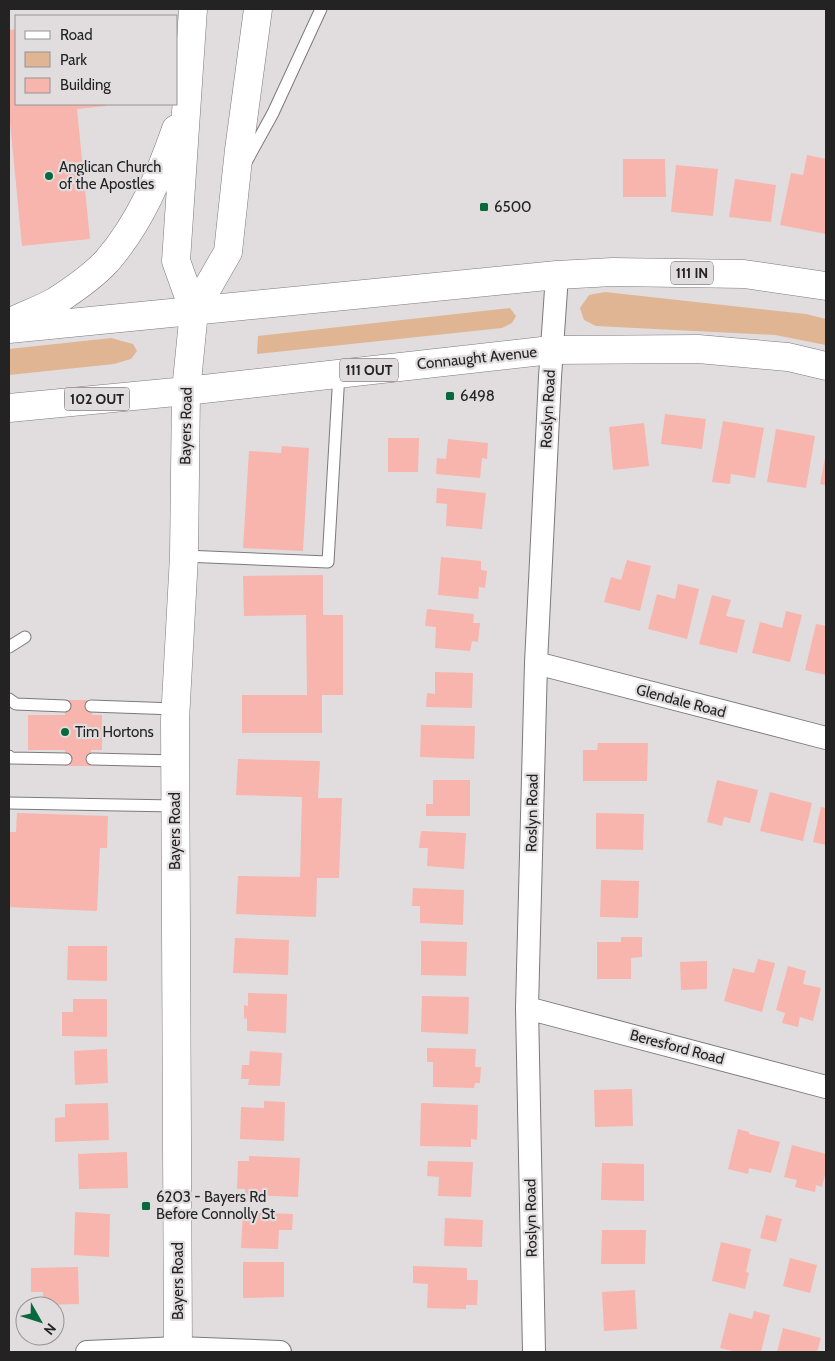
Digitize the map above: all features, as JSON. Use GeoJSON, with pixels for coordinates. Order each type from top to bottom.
{"type":"FeatureCollection","features":[{"type":"Feature","properties":{"kind":"main road","name":"Bayers Road"},"geometry":{"type":"LineString","coordinates":[[193,9],[176,261],[194,310]]}},
{"type":"Feature","properties":{"kind":"main road","name":"Bayers Road"},"geometry":{"type":"LineString","coordinates":[[178,1350],[175,709],[184,556],[186,391],[194,310],[228,252],[258,9]]}},
{"type":"Feature","properties":{"kind":"main road"},"geometry":{"type":"LineString","coordinates":[[9,323],[54,302],[106,262],[132,226],[144,205],[165,159],[188,94]]}},
{"type":"Feature","properties":{"kind":"main road","name":"111 IN"},"geometry":{"type":"LineString","coordinates":[[194,310],[557,275],[613,272],[744,274],[826,286]]}},
{"type":"Feature","properties":{"kind":"main road"},"geometry":{"type":"LineString","coordinates":[[9,329],[194,310]]}},
{"type":"Feature","properties":{"kind":"main road","name":"Connaught Avenue"},"geometry":{"type":"LineString","coordinates":[[9,408],[186,391],[551,350],[698,349],[788,357],[826,366]]}},
{"type":"Feature","properties":{"kind":"street","name":"Roslyn Road"},"geometry":{"type":"LineString","coordinates":[[534,1352],[527,1008],[536,663],[551,350],[557,275]]}},
{"type":"Feature","properties":{"kind":"street","name":"Glendale Road"},"geometry":{"type":"LineString","coordinates":[[536,663],[826,738]]}},
{"type":"Feature","properties":{"kind":"street","name":"Beresford Road"},"geometry":{"type":"LineString","coordinates":[[527,1008],[826,1087]]}},
{"type":"Feature","properties":{"kind":"street"},"geometry":{"type":"LineString","coordinates":[[87,1352],[178,1350],[280,1352]]}},
{"type":"Feature","properties":{"kind":"lane"},"geometry":{"type":"LineString","coordinates":[[236,175],[249,158],[273,113],[321,9]]}},
{"type":"Feature","properties":{"kind":"lane"},"geometry":{"type":"LineString","coordinates":[[184,556],[328,562],[339,373]]}},
{"type":"Feature","properties":{"kind":"lane"},"geometry":{"type":"LineString","coordinates":[[9,647],[24,637]]}},
{"type":"Feature","properties":{"kind":"lane"},"geometry":{"type":"LineString","coordinates":[[9,699],[16,704],[65,706]]}},
{"type":"Feature","properties":{"kind":"lane"},"geometry":{"type":"LineString","coordinates":[[91,706],[175,709]]}},
{"type":"Feature","properties":{"kind":"lane"},"geometry":{"type":"LineString","coordinates":[[9,756],[11,758],[66,759]]}},
{"type":"Feature","properties":{"kind":"lane"},"geometry":{"type":"LineString","coordinates":[[92,759],[175,761]]}},
{"type":"Feature","properties":{"kind":"lane"},"geometry":{"type":"LineString","coordinates":[[9,802],[175,806]]}},
{"type":"Feature","properties":{"kind":"green space"},"geometry":{"type":"Polygon","coordinates":[[[605,292],[806,314],[826,319],[826,345],[775,335],[596,326],[584,320],[580,308],[589,295],[605,292]]]}},
{"type":"Feature","properties":{"kind":"green space"},"geometry":{"type":"Polygon","coordinates":[[[510,308],[516,316],[512,323],[502,328],[257,354],[258,336],[510,308]]]}},
{"type":"Feature","properties":{"kind":"green space"},"geometry":{"type":"Polygon","coordinates":[[[111,338],[133,344],[137,351],[131,359],[114,364],[9,375],[9,349],[111,338]]]}},
{"type":"Feature","properties":{"kind":"building","name":"Anglican Church of the Apostles"},"geometry":{"type":"Polygon","coordinates":[[[15,29],[15,105],[106,105],[77,109],[90,239],[22,246],[9,112],[9,30],[15,29]]]}},
{"type":"Feature","properties":{"kind":"building"},"geometry":{"type":"Polygon","coordinates":[[[807,155],[826,159],[826,234],[780,225],[791,173],[803,175],[807,155]]]}},
{"type":"Feature","properties":{"kind":"building"},"geometry":{"type":"Polygon","coordinates":[[[623,159],[665,159],[666,197],[623,197],[623,159]]]}},
{"type":"Feature","properties":{"kind":"building"},"geometry":{"type":"Polygon","coordinates":[[[676,165],[718,169],[713,216],[671,212],[676,165]]]}},
{"type":"Feature","properties":{"kind":"building"},"geometry":{"type":"Polygon","coordinates":[[[735,179],[776,185],[771,222],[729,217],[735,179]]]}},
{"type":"Feature","properties":{"kind":"building"},"geometry":{"type":"Polygon","coordinates":[[[665,414],[706,419],[702,449],[661,444],[665,414]]]}},
{"type":"Feature","properties":{"kind":"building"},"geometry":{"type":"Polygon","coordinates":[[[723,421],[764,428],[755,478],[731,474],[730,484],[712,482],[723,421]]]}},
{"type":"Feature","properties":{"kind":"building"},"geometry":{"type":"Polygon","coordinates":[[[644,423],[649,466],[613,470],[609,427],[644,423]]]}},
{"type":"Feature","properties":{"kind":"building"},"geometry":{"type":"Polygon","coordinates":[[[776,429],[815,436],[806,488],[767,482],[776,429]]]}},
{"type":"Feature","properties":{"kind":"building"},"geometry":{"type":"Polygon","coordinates":[[[388,438],[419,438],[418,472],[388,472],[388,438]]]}},
{"type":"Feature","properties":{"kind":"building"},"geometry":{"type":"Polygon","coordinates":[[[448,439],[488,443],[487,459],[482,458],[480,478],[436,474],[437,458],[446,459],[448,439]]]}},
{"type":"Feature","properties":{"kind":"building"},"geometry":{"type":"Polygon","coordinates":[[[282,446],[309,448],[303,551],[243,548],[249,451],[281,453],[282,446]]]}},
{"type":"Feature","properties":{"kind":"building"},"geometry":{"type":"Polygon","coordinates":[[[826,458],[826,485],[820,484],[826,458]]]}},
{"type":"Feature","properties":{"kind":"building"},"geometry":{"type":"Polygon","coordinates":[[[437,488],[486,493],[482,529],[446,526],[447,504],[436,503],[437,488]]]}},
{"type":"Feature","properties":{"kind":"building"},"geometry":{"type":"Polygon","coordinates":[[[441,557],[481,561],[481,570],[487,571],[485,588],[479,587],[478,599],[438,595],[441,557]]]}},
{"type":"Feature","properties":{"kind":"building"},"geometry":{"type":"Polygon","coordinates":[[[627,560],[651,566],[640,611],[604,602],[611,577],[621,580],[627,560]]]}},
{"type":"Feature","properties":{"kind":"building"},"geometry":{"type":"Polygon","coordinates":[[[323,575],[323,615],[343,615],[343,695],[322,695],[322,733],[242,733],[242,695],[307,695],[306,615],[244,616],[243,576],[323,575]]]}},
{"type":"Feature","properties":{"kind":"building"},"geometry":{"type":"Polygon","coordinates":[[[678,584],[699,589],[687,639],[648,629],[657,594],[675,599],[678,584]]]}},
{"type":"Feature","properties":{"kind":"building"},"geometry":{"type":"Polygon","coordinates":[[[712,595],[731,600],[726,616],[745,620],[737,653],[699,644],[712,595]]]}},
{"type":"Feature","properties":{"kind":"building"},"geometry":{"type":"Polygon","coordinates":[[[427,609],[474,614],[473,623],[480,623],[478,642],[472,641],[470,651],[435,648],[436,627],[425,626],[427,609]]]}},
{"type":"Feature","properties":{"kind":"building"},"geometry":{"type":"Polygon","coordinates":[[[786,611],[802,615],[790,662],[752,653],[760,622],[782,628],[786,611]]]}},
{"type":"Feature","properties":{"kind":"building"},"geometry":{"type":"Polygon","coordinates":[[[816,624],[826,626],[826,675],[805,670],[816,624]]]}},
{"type":"Feature","properties":{"kind":"building"},"geometry":{"type":"Polygon","coordinates":[[[435,672],[473,673],[472,708],[426,707],[427,693],[435,694],[435,672]]]}},
{"type":"Feature","properties":{"kind":"building","name":"Tim Hortons"},"geometry":{"type":"Polygon","coordinates":[[[65,700],[91,700],[92,715],[102,715],[102,750],[91,750],[91,766],[65,766],[65,750],[28,750],[28,715],[65,715],[65,700]]]}},
{"type":"Feature","properties":{"kind":"building"},"geometry":{"type":"Polygon","coordinates":[[[421,725],[475,726],[474,759],[420,757],[421,725]]]}},
{"type":"Feature","properties":{"kind":"building"},"geometry":{"type":"Polygon","coordinates":[[[598,743],[648,743],[647,781],[583,781],[583,750],[597,750],[598,743]]]}},
{"type":"Feature","properties":{"kind":"building"},"geometry":{"type":"Polygon","coordinates":[[[238,759],[320,761],[318,798],[342,798],[339,878],[317,878],[316,917],[236,914],[238,876],[300,877],[302,797],[236,795],[238,759]]]}},
{"type":"Feature","properties":{"kind":"building"},"geometry":{"type":"Polygon","coordinates":[[[433,780],[470,780],[470,816],[426,816],[426,804],[433,804],[433,780]]]}},
{"type":"Feature","properties":{"kind":"building"},"geometry":{"type":"Polygon","coordinates":[[[717,780],[758,790],[750,823],[724,817],[722,826],[707,822],[717,780]]]}},
{"type":"Feature","properties":{"kind":"building"},"geometry":{"type":"Polygon","coordinates":[[[770,792],[812,803],[803,841],[760,831],[770,792]]]}},
{"type":"Feature","properties":{"kind":"building"},"geometry":{"type":"Polygon","coordinates":[[[821,807],[826,808],[826,845],[813,842],[821,807]]]}},
{"type":"Feature","properties":{"kind":"building"},"geometry":{"type":"Polygon","coordinates":[[[17,813],[108,816],[107,848],[100,848],[97,911],[9,907],[9,832],[16,832],[17,813]]]}},
{"type":"Feature","properties":{"kind":"building"},"geometry":{"type":"Polygon","coordinates":[[[596,813],[644,814],[643,850],[596,849],[596,813]]]}},
{"type":"Feature","properties":{"kind":"building"},"geometry":{"type":"Polygon","coordinates":[[[421,831],[466,833],[464,869],[427,866],[428,848],[419,848],[421,831]]]}},
{"type":"Feature","properties":{"kind":"building"},"geometry":{"type":"Polygon","coordinates":[[[601,880],[639,881],[638,918],[600,917],[601,880]]]}},
{"type":"Feature","properties":{"kind":"building"},"geometry":{"type":"Polygon","coordinates":[[[413,888],[464,890],[463,925],[420,923],[420,906],[412,906],[413,888]]]}},
{"type":"Feature","properties":{"kind":"building"},"geometry":{"type":"Polygon","coordinates":[[[621,937],[642,937],[642,957],[631,958],[631,979],[597,979],[597,942],[621,942],[621,937]]]}},
{"type":"Feature","properties":{"kind":"building"},"geometry":{"type":"Polygon","coordinates":[[[235,938],[289,940],[288,975],[233,973],[235,938]]]}},
{"type":"Feature","properties":{"kind":"building"},"geometry":{"type":"Polygon","coordinates":[[[421,941],[467,942],[466,976],[421,975],[421,941]]]}},
{"type":"Feature","properties":{"kind":"building"},"geometry":{"type":"Polygon","coordinates":[[[68,946],[107,946],[107,981],[67,980],[68,946]]]}},
{"type":"Feature","properties":{"kind":"building"},"geometry":{"type":"Polygon","coordinates":[[[758,959],[775,963],[762,1012],[724,1001],[733,968],[754,973],[758,959]]]}},
{"type":"Feature","properties":{"kind":"building"},"geometry":{"type":"Polygon","coordinates":[[[707,961],[707,989],[681,990],[680,962],[707,961]]]}},
{"type":"Feature","properties":{"kind":"building"},"geometry":{"type":"Polygon","coordinates":[[[788,966],[806,971],[803,984],[821,988],[813,1021],[800,1017],[798,1027],[782,1023],[785,1013],[776,1010],[788,966]]]}},
{"type":"Feature","properties":{"kind":"building"},"geometry":{"type":"Polygon","coordinates":[[[248,993],[287,994],[286,1033],[247,1031],[247,1018],[244,1019],[244,1005],[248,1006],[248,993]]]}},
{"type":"Feature","properties":{"kind":"building"},"geometry":{"type":"Polygon","coordinates":[[[422,996],[469,997],[468,1034],[421,1032],[422,996]]]}},
{"type":"Feature","properties":{"kind":"building"},"geometry":{"type":"Polygon","coordinates":[[[73,999],[107,999],[107,1037],[62,1036],[62,1012],[73,1012],[73,999]]]}},
{"type":"Feature","properties":{"kind":"building"},"geometry":{"type":"Polygon","coordinates":[[[427,1048],[476,1049],[475,1067],[481,1067],[480,1083],[475,1083],[474,1088],[433,1087],[433,1062],[427,1062],[427,1048]]]}},
{"type":"Feature","properties":{"kind":"building"},"geometry":{"type":"Polygon","coordinates":[[[107,1049],[108,1083],[75,1085],[74,1051],[107,1049]]]}},
{"type":"Feature","properties":{"kind":"building"},"geometry":{"type":"Polygon","coordinates":[[[250,1051],[282,1053],[280,1086],[248,1085],[249,1079],[241,1079],[242,1065],[249,1065],[250,1051]]]}},
{"type":"Feature","properties":{"kind":"building"},"geometry":{"type":"Polygon","coordinates":[[[632,1089],[633,1126],[595,1127],[594,1090],[632,1089]]]}},
{"type":"Feature","properties":{"kind":"building"},"geometry":{"type":"Polygon","coordinates":[[[264,1101],[285,1102],[284,1141],[240,1139],[241,1107],[264,1108],[264,1101]]]}},
{"type":"Feature","properties":{"kind":"building"},"geometry":{"type":"Polygon","coordinates":[[[108,1103],[109,1140],[55,1142],[55,1118],[65,1117],[65,1104],[108,1103]]]}},
{"type":"Feature","properties":{"kind":"building"},"geometry":{"type":"Polygon","coordinates":[[[421,1103],[478,1105],[477,1140],[471,1139],[471,1147],[420,1146],[421,1103]]]}},
{"type":"Feature","properties":{"kind":"building"},"geometry":{"type":"Polygon","coordinates":[[[738,1129],[749,1132],[749,1134],[780,1142],[771,1173],[749,1168],[748,1174],[728,1169],[738,1129]]]}},
{"type":"Feature","properties":{"kind":"building"},"geometry":{"type":"Polygon","coordinates":[[[792,1145],[826,1154],[826,1171],[822,1187],[816,1185],[815,1192],[795,1187],[797,1180],[784,1177],[792,1145]]]}},
{"type":"Feature","properties":{"kind":"building"},"geometry":{"type":"Polygon","coordinates":[[[127,1152],[128,1188],[79,1189],[78,1154],[127,1152]]]}},
{"type":"Feature","properties":{"kind":"building"},"geometry":{"type":"Polygon","coordinates":[[[249,1156],[300,1158],[298,1197],[245,1195],[245,1189],[237,1189],[238,1161],[249,1161],[249,1156]]]}},
{"type":"Feature","properties":{"kind":"building"},"geometry":{"type":"Polygon","coordinates":[[[428,1161],[473,1162],[471,1197],[438,1196],[439,1177],[427,1176],[428,1161]]]}},
{"type":"Feature","properties":{"kind":"building"},"geometry":{"type":"Polygon","coordinates":[[[602,1163],[644,1164],[644,1201],[601,1200],[602,1163]]]}},
{"type":"Feature","properties":{"kind":"building"},"geometry":{"type":"Polygon","coordinates":[[[75,1212],[110,1214],[109,1257],[74,1255],[75,1212]]]}},
{"type":"Feature","properties":{"kind":"building"},"geometry":{"type":"Polygon","coordinates":[[[243,1212],[293,1214],[292,1230],[279,1230],[278,1249],[241,1248],[243,1212]]]}},
{"type":"Feature","properties":{"kind":"building"},"geometry":{"type":"Polygon","coordinates":[[[766,1215],[782,1219],[776,1242],[760,1238],[766,1215]]]}},
{"type":"Feature","properties":{"kind":"building"},"geometry":{"type":"Polygon","coordinates":[[[445,1218],[483,1220],[482,1247],[444,1246],[445,1218]]]}},
{"type":"Feature","properties":{"kind":"building"},"geometry":{"type":"Polygon","coordinates":[[[602,1230],[646,1230],[645,1264],[601,1264],[602,1230]]]}},
{"type":"Feature","properties":{"kind":"building"},"geometry":{"type":"Polygon","coordinates":[[[721,1242],[751,1249],[746,1272],[749,1273],[745,1289],[712,1281],[721,1242]]]}},
{"type":"Feature","properties":{"kind":"building"},"geometry":{"type":"Polygon","coordinates":[[[790,1258],[817,1265],[810,1293],[783,1286],[790,1258]]]}},
{"type":"Feature","properties":{"kind":"building"},"geometry":{"type":"Polygon","coordinates":[[[243,1262],[284,1262],[284,1297],[243,1298],[243,1262]]]}},
{"type":"Feature","properties":{"kind":"building"},"geometry":{"type":"Polygon","coordinates":[[[413,1266],[467,1268],[467,1280],[478,1280],[477,1305],[466,1305],[466,1309],[427,1308],[428,1284],[413,1283],[413,1266]]]}},
{"type":"Feature","properties":{"kind":"building"},"geometry":{"type":"Polygon","coordinates":[[[78,1267],[79,1304],[65,1304],[65,1296],[43,1296],[43,1292],[31,1292],[31,1268],[78,1267]]]}},
{"type":"Feature","properties":{"kind":"building"},"geometry":{"type":"Polygon","coordinates":[[[635,1290],[637,1329],[604,1331],[602,1292],[635,1290]]]}},
{"type":"Feature","properties":{"kind":"building"},"geometry":{"type":"Polygon","coordinates":[[[754,1311],[770,1315],[761,1352],[737,1352],[720,1348],[729,1313],[752,1319],[754,1311]]]}},
{"type":"Feature","properties":{"kind":"building"},"geometry":{"type":"Polygon","coordinates":[[[783,1328],[821,1338],[817,1352],[777,1352],[783,1328]]]}},
{"type":"Feature","properties":{"kind":"place","name":"Anglican Church of the Apostles"},"geometry":{"type":"Point","coordinates":[49,176]}},
{"type":"Feature","properties":{"kind":"place","name":"6500"},"geometry":{"type":"Point","coordinates":[484,207]}},
{"type":"Feature","properties":{"kind":"place","name":"6498"},"geometry":{"type":"Point","coordinates":[450,396]}},
{"type":"Feature","properties":{"kind":"place","name":"Tim Hortons"},"geometry":{"type":"Point","coordinates":[65,732]}},
{"type":"Feature","properties":{"kind":"place","name":"6203 - Bayers Rd Before Connolly St"},"geometry":{"type":"Point","coordinates":[146,1206]}}]}
